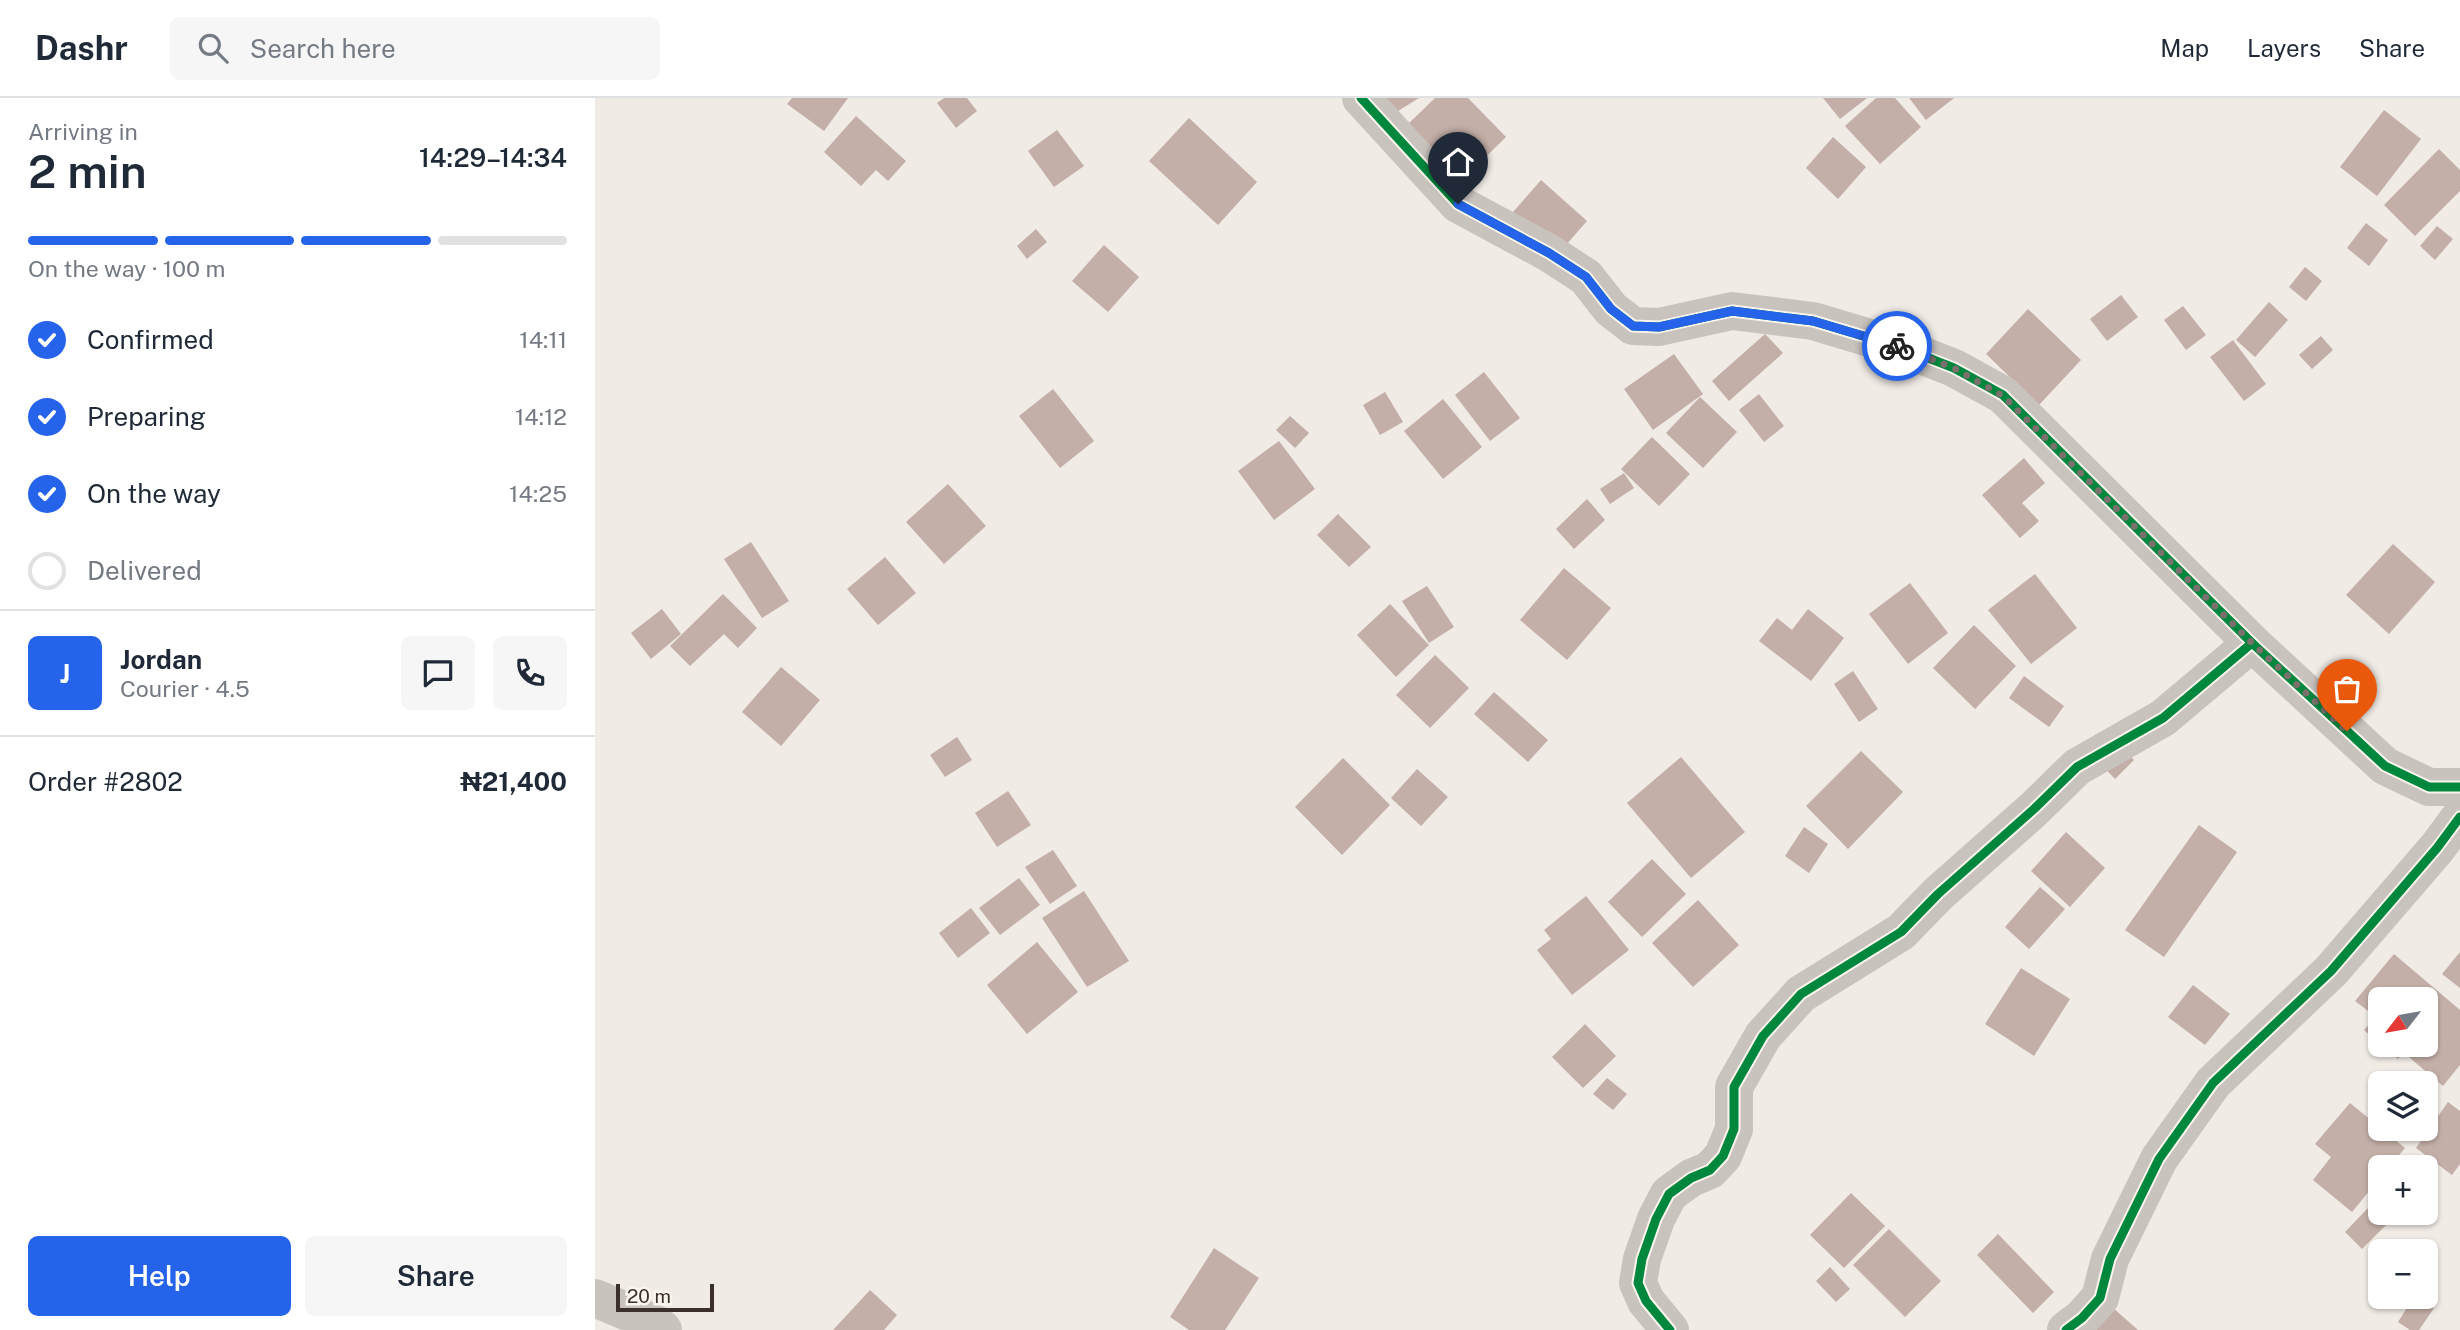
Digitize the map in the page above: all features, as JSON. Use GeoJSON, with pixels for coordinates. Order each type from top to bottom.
{"type":"FeatureCollection","features":[{"type":"Feature","properties":{"kind":"street"},"geometry":{"type":"LineString","coordinates":[[1361,98],[1458,204],[1549,253],[1586,277],[1611,309],[1633,326],[1659,327],[1732,311],[1813,321],[1903,348],[1941,363],[2003,396],[2252,643],[2385,766],[2429,787],[2460,787]]}},
{"type":"Feature","properties":{"kind":"street"},"geometry":{"type":"LineString","coordinates":[[1670,1330],[1646,1301],[1638,1283],[1642,1259],[1669,1194],[1691,1178],[1710,1170],[1723,1156],[1734,1129],[1734,1087],[1763,1036],[1801,993],[1901,932],[1938,894],[2077,767],[2163,718],[2252,643]]}},
{"type":"Feature","properties":{"kind":"street"},"geometry":{"type":"LineString","coordinates":[[2066,1330],[2082,1318],[2100,1298],[2110,1259],[2159,1159],[2213,1083],[2331,971],[2437,848],[2460,817]]}},
{"type":"Feature","properties":{"kind":"street"},"geometry":{"type":"LineString","coordinates":[[595,1298],[658,1325],[663,1330]]}},
{"type":"Feature","properties":{"kind":"building"},"geometry":{"type":"Polygon","coordinates":[[[792,98],[848,98],[824,131],[787,104],[792,98]]]}},
{"type":"Feature","properties":{"kind":"building"},"geometry":{"type":"Polygon","coordinates":[[[944,98],[967,98],[977,111],[956,128],[937,103],[944,98]]]}},
{"type":"Feature","properties":{"kind":"building"},"geometry":{"type":"Polygon","coordinates":[[[1379,98],[1419,98],[1390,116],[1379,98]]]}},
{"type":"Feature","properties":{"kind":"building"},"geometry":{"type":"Polygon","coordinates":[[[1435,98],[1468,98],[1506,137],[1461,181],[1406,126],[1435,98]]]}},
{"type":"Feature","properties":{"kind":"building"},"geometry":{"type":"Polygon","coordinates":[[[1823,98],[1867,98],[1840,119],[1823,98]]]}},
{"type":"Feature","properties":{"kind":"building"},"geometry":{"type":"Polygon","coordinates":[[[1876,98],[1895,98],[1921,127],[1880,164],[1845,126],[1876,98]]]}},
{"type":"Feature","properties":{"kind":"building"},"geometry":{"type":"Polygon","coordinates":[[[1909,98],[1954,98],[1926,120],[1909,98]]]}},
{"type":"Feature","properties":{"kind":"building"},"geometry":{"type":"Polygon","coordinates":[[[2384,110],[2421,139],[2377,196],[2340,167],[2384,110]]]}},
{"type":"Feature","properties":{"kind":"building"},"geometry":{"type":"Polygon","coordinates":[[[856,116],[906,161],[888,181],[876,170],[861,186],[824,152],[856,116]]]}},
{"type":"Feature","properties":{"kind":"building"},"geometry":{"type":"Polygon","coordinates":[[[1189,118],[1257,182],[1218,225],[1149,161],[1189,118]]]}},
{"type":"Feature","properties":{"kind":"building"},"geometry":{"type":"Polygon","coordinates":[[[1057,130],[1084,166],[1054,187],[1028,151],[1057,130]]]}},
{"type":"Feature","properties":{"kind":"building"},"geometry":{"type":"Polygon","coordinates":[[[1833,137],[1866,167],[1838,199],[1806,168],[1833,137]]]}},
{"type":"Feature","properties":{"kind":"building"},"geometry":{"type":"Polygon","coordinates":[[[2439,149],[2460,170],[2460,191],[2415,236],[2384,205],[2439,149]]]}},
{"type":"Feature","properties":{"kind":"building"},"geometry":{"type":"Polygon","coordinates":[[[1541,180],[1587,221],[1552,261],[1506,220],[1541,180]]]}},
{"type":"Feature","properties":{"kind":"building"},"geometry":{"type":"Polygon","coordinates":[[[2366,223],[2388,240],[2369,266],[2347,248],[2366,223]]]}},
{"type":"Feature","properties":{"kind":"building"},"geometry":{"type":"Polygon","coordinates":[[[2437,226],[2453,239],[2435,260],[2420,246],[2437,226]]]}},
{"type":"Feature","properties":{"kind":"building"},"geometry":{"type":"Polygon","coordinates":[[[1036,229],[1047,242],[1027,259],[1017,246],[1036,229]]]}},
{"type":"Feature","properties":{"kind":"building"},"geometry":{"type":"Polygon","coordinates":[[[1104,245],[1139,277],[1108,312],[1072,281],[1104,245]]]}},
{"type":"Feature","properties":{"kind":"building"},"geometry":{"type":"Polygon","coordinates":[[[2305,267],[2322,281],[2306,301],[2289,287],[2305,267]]]}},
{"type":"Feature","properties":{"kind":"building"},"geometry":{"type":"Polygon","coordinates":[[[2121,295],[2138,317],[2107,341],[2090,319],[2121,295]]]}},
{"type":"Feature","properties":{"kind":"building"},"geometry":{"type":"Polygon","coordinates":[[[2269,302],[2288,320],[2255,357],[2236,340],[2269,302]]]}},
{"type":"Feature","properties":{"kind":"building"},"geometry":{"type":"Polygon","coordinates":[[[2183,306],[2206,335],[2186,350],[2164,320],[2183,306]]]}},
{"type":"Feature","properties":{"kind":"building"},"geometry":{"type":"Polygon","coordinates":[[[2028,309],[2081,360],[2039,405],[1986,354],[2028,309]]]}},
{"type":"Feature","properties":{"kind":"building"},"geometry":{"type":"Polygon","coordinates":[[[1765,334],[1783,353],[1729,401],[1712,381],[1765,334]]]}},
{"type":"Feature","properties":{"kind":"building"},"geometry":{"type":"Polygon","coordinates":[[[2321,336],[2333,350],[2312,369],[2299,355],[2321,336]]]}},
{"type":"Feature","properties":{"kind":"building"},"geometry":{"type":"Polygon","coordinates":[[[2233,340],[2266,384],[2244,401],[2210,357],[2233,340]]]}},
{"type":"Feature","properties":{"kind":"building"},"geometry":{"type":"Polygon","coordinates":[[[1674,354],[1703,394],[1653,430],[1624,389],[1674,354]]]}},
{"type":"Feature","properties":{"kind":"building"},"geometry":{"type":"Polygon","coordinates":[[[1484,372],[1520,418],[1490,441],[1455,395],[1484,372]]]}},
{"type":"Feature","properties":{"kind":"building"},"geometry":{"type":"Polygon","coordinates":[[[1053,389],[1094,441],[1060,468],[1019,416],[1053,389]]]}},
{"type":"Feature","properties":{"kind":"building"},"geometry":{"type":"Polygon","coordinates":[[[1385,392],[1403,422],[1380,435],[1363,405],[1385,392]]]}},
{"type":"Feature","properties":{"kind":"building"},"geometry":{"type":"Polygon","coordinates":[[[1759,394],[1784,426],[1764,442],[1739,410],[1759,394]]]}},
{"type":"Feature","properties":{"kind":"building"},"geometry":{"type":"Polygon","coordinates":[[[1700,397],[1737,432],[1703,468],[1666,433],[1700,397]]]}},
{"type":"Feature","properties":{"kind":"building"},"geometry":{"type":"Polygon","coordinates":[[[1443,399],[1482,447],[1443,479],[1404,431],[1443,399]]]}},
{"type":"Feature","properties":{"kind":"building"},"geometry":{"type":"Polygon","coordinates":[[[1290,416],[1309,433],[1295,448],[1276,430],[1290,416]]]}},
{"type":"Feature","properties":{"kind":"building"},"geometry":{"type":"Polygon","coordinates":[[[1652,437],[1690,474],[1659,506],[1621,469],[1652,437]]]}},
{"type":"Feature","properties":{"kind":"building"},"geometry":{"type":"Polygon","coordinates":[[[1279,441],[1315,489],[1274,520],[1238,471],[1279,441]]]}},
{"type":"Feature","properties":{"kind":"building"},"geometry":{"type":"Polygon","coordinates":[[[2024,458],[2045,483],[2022,503],[2039,521],[2020,538],[1982,495],[2024,458]]]}},
{"type":"Feature","properties":{"kind":"building"},"geometry":{"type":"Polygon","coordinates":[[[1624,473],[1634,488],[1610,504],[1600,489],[1624,473]]]}},
{"type":"Feature","properties":{"kind":"building"},"geometry":{"type":"Polygon","coordinates":[[[948,484],[986,526],[944,564],[906,522],[948,484]]]}},
{"type":"Feature","properties":{"kind":"building"},"geometry":{"type":"Polygon","coordinates":[[[1587,499],[1605,520],[1574,549],[1556,529],[1587,499]]]}},
{"type":"Feature","properties":{"kind":"building"},"geometry":{"type":"Polygon","coordinates":[[[1338,514],[1371,547],[1349,567],[1317,535],[1338,514]]]}},
{"type":"Feature","properties":{"kind":"building"},"geometry":{"type":"Polygon","coordinates":[[[751,542],[789,601],[762,618],[724,559],[751,542]]]}},
{"type":"Feature","properties":{"kind":"building"},"geometry":{"type":"Polygon","coordinates":[[[2393,544],[2435,582],[2389,634],[2346,595],[2393,544]]]}},
{"type":"Feature","properties":{"kind":"building"},"geometry":{"type":"Polygon","coordinates":[[[885,557],[916,593],[878,625],[847,589],[885,557]]]}},
{"type":"Feature","properties":{"kind":"building"},"geometry":{"type":"Polygon","coordinates":[[[1564,568],[1611,608],[1567,660],[1520,620],[1564,568]]]}},
{"type":"Feature","properties":{"kind":"building"},"geometry":{"type":"Polygon","coordinates":[[[2035,574],[2077,628],[2031,664],[1988,610],[2035,574]]]}},
{"type":"Feature","properties":{"kind":"building"},"geometry":{"type":"Polygon","coordinates":[[[1910,583],[1948,633],[1908,664],[1869,614],[1910,583]]]}},
{"type":"Feature","properties":{"kind":"building"},"geometry":{"type":"Polygon","coordinates":[[[1427,586],[1454,627],[1429,643],[1402,601],[1427,586]]]}},
{"type":"Feature","properties":{"kind":"building"},"geometry":{"type":"Polygon","coordinates":[[[723,594],[757,628],[738,648],[724,634],[690,666],[670,646],[723,594]]]}},
{"type":"Feature","properties":{"kind":"building"},"geometry":{"type":"Polygon","coordinates":[[[1390,604],[1429,645],[1396,677],[1357,635],[1390,604]]]}},
{"type":"Feature","properties":{"kind":"building"},"geometry":{"type":"Polygon","coordinates":[[[662,609],[681,634],[651,659],[631,633],[662,609]]]}},
{"type":"Feature","properties":{"kind":"building"},"geometry":{"type":"Polygon","coordinates":[[[1808,609],[1844,638],[1811,681],[1759,641],[1777,618],[1792,630],[1808,609]]]}},
{"type":"Feature","properties":{"kind":"building"},"geometry":{"type":"Polygon","coordinates":[[[1974,625],[2016,666],[1975,709],[1933,668],[1974,625]]]}},
{"type":"Feature","properties":{"kind":"building"},"geometry":{"type":"Polygon","coordinates":[[[1435,655],[1469,688],[1430,728],[1396,695],[1435,655]]]}},
{"type":"Feature","properties":{"kind":"building"},"geometry":{"type":"Polygon","coordinates":[[[781,667],[820,700],[781,746],[742,712],[781,667]]]}},
{"type":"Feature","properties":{"kind":"building"},"geometry":{"type":"Polygon","coordinates":[[[1853,671],[1878,709],[1859,722],[1834,684],[1853,671]]]}},
{"type":"Feature","properties":{"kind":"building"},"geometry":{"type":"Polygon","coordinates":[[[2024,676],[2064,706],[2049,727],[2009,698],[2024,676]]]}},
{"type":"Feature","properties":{"kind":"building"},"geometry":{"type":"Polygon","coordinates":[[[1494,692],[1548,740],[1528,762],[1474,714],[1494,692]]]}},
{"type":"Feature","properties":{"kind":"building"},"geometry":{"type":"Polygon","coordinates":[[[957,737],[972,760],[945,777],[930,755],[957,737]]]}},
{"type":"Feature","properties":{"kind":"building"},"geometry":{"type":"Polygon","coordinates":[[[2112,738],[2134,760],[2115,779],[2094,757],[2112,738]]]}},
{"type":"Feature","properties":{"kind":"building"},"geometry":{"type":"Polygon","coordinates":[[[1861,751],[1903,792],[1848,849],[1806,806],[1861,751]]]}},
{"type":"Feature","properties":{"kind":"building"},"geometry":{"type":"Polygon","coordinates":[[[1681,757],[1745,832],[1691,878],[1627,803],[1681,757]]]}},
{"type":"Feature","properties":{"kind":"building"},"geometry":{"type":"Polygon","coordinates":[[[1343,758],[1390,805],[1342,855],[1295,807],[1343,758]]]}},
{"type":"Feature","properties":{"kind":"building"},"geometry":{"type":"Polygon","coordinates":[[[1417,769],[1448,797],[1421,826],[1391,798],[1417,769]]]}},
{"type":"Feature","properties":{"kind":"building"},"geometry":{"type":"Polygon","coordinates":[[[1008,791],[1031,825],[997,847],[975,813],[1008,791]]]}},
{"type":"Feature","properties":{"kind":"building"},"geometry":{"type":"Polygon","coordinates":[[[2199,825],[2237,852],[2164,957],[2125,930],[2199,825]]]}},
{"type":"Feature","properties":{"kind":"building"},"geometry":{"type":"Polygon","coordinates":[[[1804,827],[1828,844],[1809,873],[1785,856],[1804,827]]]}},
{"type":"Feature","properties":{"kind":"building"},"geometry":{"type":"Polygon","coordinates":[[[2066,832],[2105,868],[2070,907],[2031,871],[2066,832]]]}},
{"type":"Feature","properties":{"kind":"building"},"geometry":{"type":"Polygon","coordinates":[[[1053,850],[1077,886],[1050,904],[1025,867],[1053,850]]]}},
{"type":"Feature","properties":{"kind":"building"},"geometry":{"type":"Polygon","coordinates":[[[1652,859],[1686,894],[1642,937],[1608,902],[1652,859]]]}},
{"type":"Feature","properties":{"kind":"building"},"geometry":{"type":"Polygon","coordinates":[[[1019,878],[1040,905],[1000,935],[979,908],[1019,878]]]}},
{"type":"Feature","properties":{"kind":"building"},"geometry":{"type":"Polygon","coordinates":[[[2040,887],[2065,909],[2029,949],[2005,927],[2040,887]]]}},
{"type":"Feature","properties":{"kind":"building"},"geometry":{"type":"Polygon","coordinates":[[[1084,891],[1129,961],[1087,987],[1042,918],[1084,891]]]}},
{"type":"Feature","properties":{"kind":"building"},"geometry":{"type":"Polygon","coordinates":[[[1586,896],[1629,950],[1572,995],[1537,950],[1551,939],[1544,930],[1586,896]]]}},
{"type":"Feature","properties":{"kind":"building"},"geometry":{"type":"Polygon","coordinates":[[[1698,900],[1739,945],[1693,987],[1652,943],[1698,900]]]}},
{"type":"Feature","properties":{"kind":"building"},"geometry":{"type":"Polygon","coordinates":[[[971,908],[990,933],[958,958],[939,933],[971,908]]]}},
{"type":"Feature","properties":{"kind":"building"},"geometry":{"type":"Polygon","coordinates":[[[1037,942],[1078,992],[1027,1034],[987,985],[1037,942]]]}},
{"type":"Feature","properties":{"kind":"building"},"geometry":{"type":"Polygon","coordinates":[[[2460,952],[2460,988],[2442,974],[2460,952]]]}},
{"type":"Feature","properties":{"kind":"building"},"geometry":{"type":"Polygon","coordinates":[[[2394,954],[2433,987],[2368,987],[2368,1011],[2355,1001],[2394,954]]]}},
{"type":"Feature","properties":{"kind":"building"},"geometry":{"type":"Polygon","coordinates":[[[2021,968],[2070,999],[2034,1056],[1985,1024],[2021,968]]]}},
{"type":"Feature","properties":{"kind":"building"},"geometry":{"type":"Polygon","coordinates":[[[2193,985],[2230,1014],[2205,1045],[2168,1017],[2193,985]]]}},
{"type":"Feature","properties":{"kind":"building"},"geometry":{"type":"Polygon","coordinates":[[[2438,991],[2460,1010],[2460,1065],[2443,1086],[2438,1082],[2438,1071],[2425,1071],[2409,1057],[2438,1057],[2438,991]]]}},
{"type":"Feature","properties":{"kind":"building"},"geometry":{"type":"Polygon","coordinates":[[[1585,1024],[1616,1056],[1583,1088],[1552,1057],[1585,1024]]]}},
{"type":"Feature","properties":{"kind":"building"},"geometry":{"type":"Polygon","coordinates":[[[1607,1078],[1627,1094],[1613,1110],[1593,1094],[1607,1078]]]}},
{"type":"Feature","properties":{"kind":"building"},"geometry":{"type":"Polygon","coordinates":[[[2448,1102],[2460,1111],[2460,1164],[2452,1175],[2438,1164],[2438,1155],[2425,1155],[2416,1148],[2421,1141],[2438,1141],[2438,1116],[2448,1102]]]}},
{"type":"Feature","properties":{"kind":"building"},"geometry":{"type":"Polygon","coordinates":[[[2350,1103],[2368,1118],[2368,1141],[2396,1141],[2405,1148],[2399,1155],[2368,1155],[2368,1193],[2352,1212],[2313,1180],[2331,1157],[2315,1144],[2350,1103]]]}},
{"type":"Feature","properties":{"kind":"building"},"geometry":{"type":"Polygon","coordinates":[[[1851,1193],[1885,1226],[1844,1268],[1810,1235],[1851,1193]]]}},
{"type":"Feature","properties":{"kind":"building"},"geometry":{"type":"Polygon","coordinates":[[[2368,1208],[2368,1225],[2386,1225],[2372,1239],[2368,1239],[2362,1249],[2345,1232],[2368,1208]]]}},
{"type":"Feature","properties":{"kind":"building"},"geometry":{"type":"Polygon","coordinates":[[[1889,1229],[1941,1281],[1905,1317],[1853,1265],[1889,1229]]]}},
{"type":"Feature","properties":{"kind":"building"},"geometry":{"type":"Polygon","coordinates":[[[1998,1234],[2054,1292],[2033,1313],[1977,1255],[1998,1234]]]}},
{"type":"Feature","properties":{"kind":"building"},"geometry":{"type":"Polygon","coordinates":[[[1214,1248],[1259,1278],[1225,1330],[1189,1330],[1170,1317],[1214,1248]]]}},
{"type":"Feature","properties":{"kind":"building"},"geometry":{"type":"Polygon","coordinates":[[[1830,1267],[1850,1289],[1836,1302],[1816,1281],[1830,1267]]]}},
{"type":"Feature","properties":{"kind":"building"},"geometry":{"type":"Polygon","coordinates":[[[870,1290],[897,1315],[884,1330],[833,1330],[870,1290]]]}},
{"type":"Feature","properties":{"kind":"building"},"geometry":{"type":"Polygon","coordinates":[[[2095,1292],[2138,1330],[2078,1330],[2095,1292]]]}},
{"type":"Feature","properties":{"kind":"building"},"geometry":{"type":"Polygon","coordinates":[[[2406,1309],[2433,1309],[2419,1330],[2410,1330],[2398,1322],[2406,1309]]]}},
{"type":"Feature","properties":{"kind":"cycle path"},"geometry":{"type":"LineString","coordinates":[[1361,98],[1458,204],[1549,253],[1586,277],[1611,309],[1633,326],[1659,327],[1732,311],[1813,321],[1903,348],[1954,368],[2003,395],[2252,643],[2385,766],[2429,787],[2460,787]]}},
{"type":"Feature","properties":{"kind":"cycle path"},"geometry":{"type":"LineString","coordinates":[[1670,1330],[1646,1301],[1638,1283],[1642,1259],[1656,1219],[1669,1194],[1691,1178],[1710,1170],[1723,1156],[1734,1129],[1734,1087],[1763,1036],[1801,994],[1901,932],[1938,894],[2077,767],[2163,718],[2252,643]]}},
{"type":"Feature","properties":{"kind":"cycle path"},"geometry":{"type":"LineString","coordinates":[[2066,1330],[2082,1318],[2100,1298],[2110,1259],[2159,1159],[2213,1083],[2331,971],[2437,848],[2460,817]]}},
{"type":"Feature","properties":{"kind":"way so far"},"geometry":{"type":"LineString","coordinates":[[1897,346],[1954,368],[2003,396],[2252,643],[2347,731]]}},
{"type":"Feature","properties":{"kind":"route"},"geometry":{"type":"LineString","coordinates":[[1458,204],[1549,253],[1586,277],[1611,309],[1633,326],[1659,327],[1732,311],[1813,321],[1897,346]]}}]}
